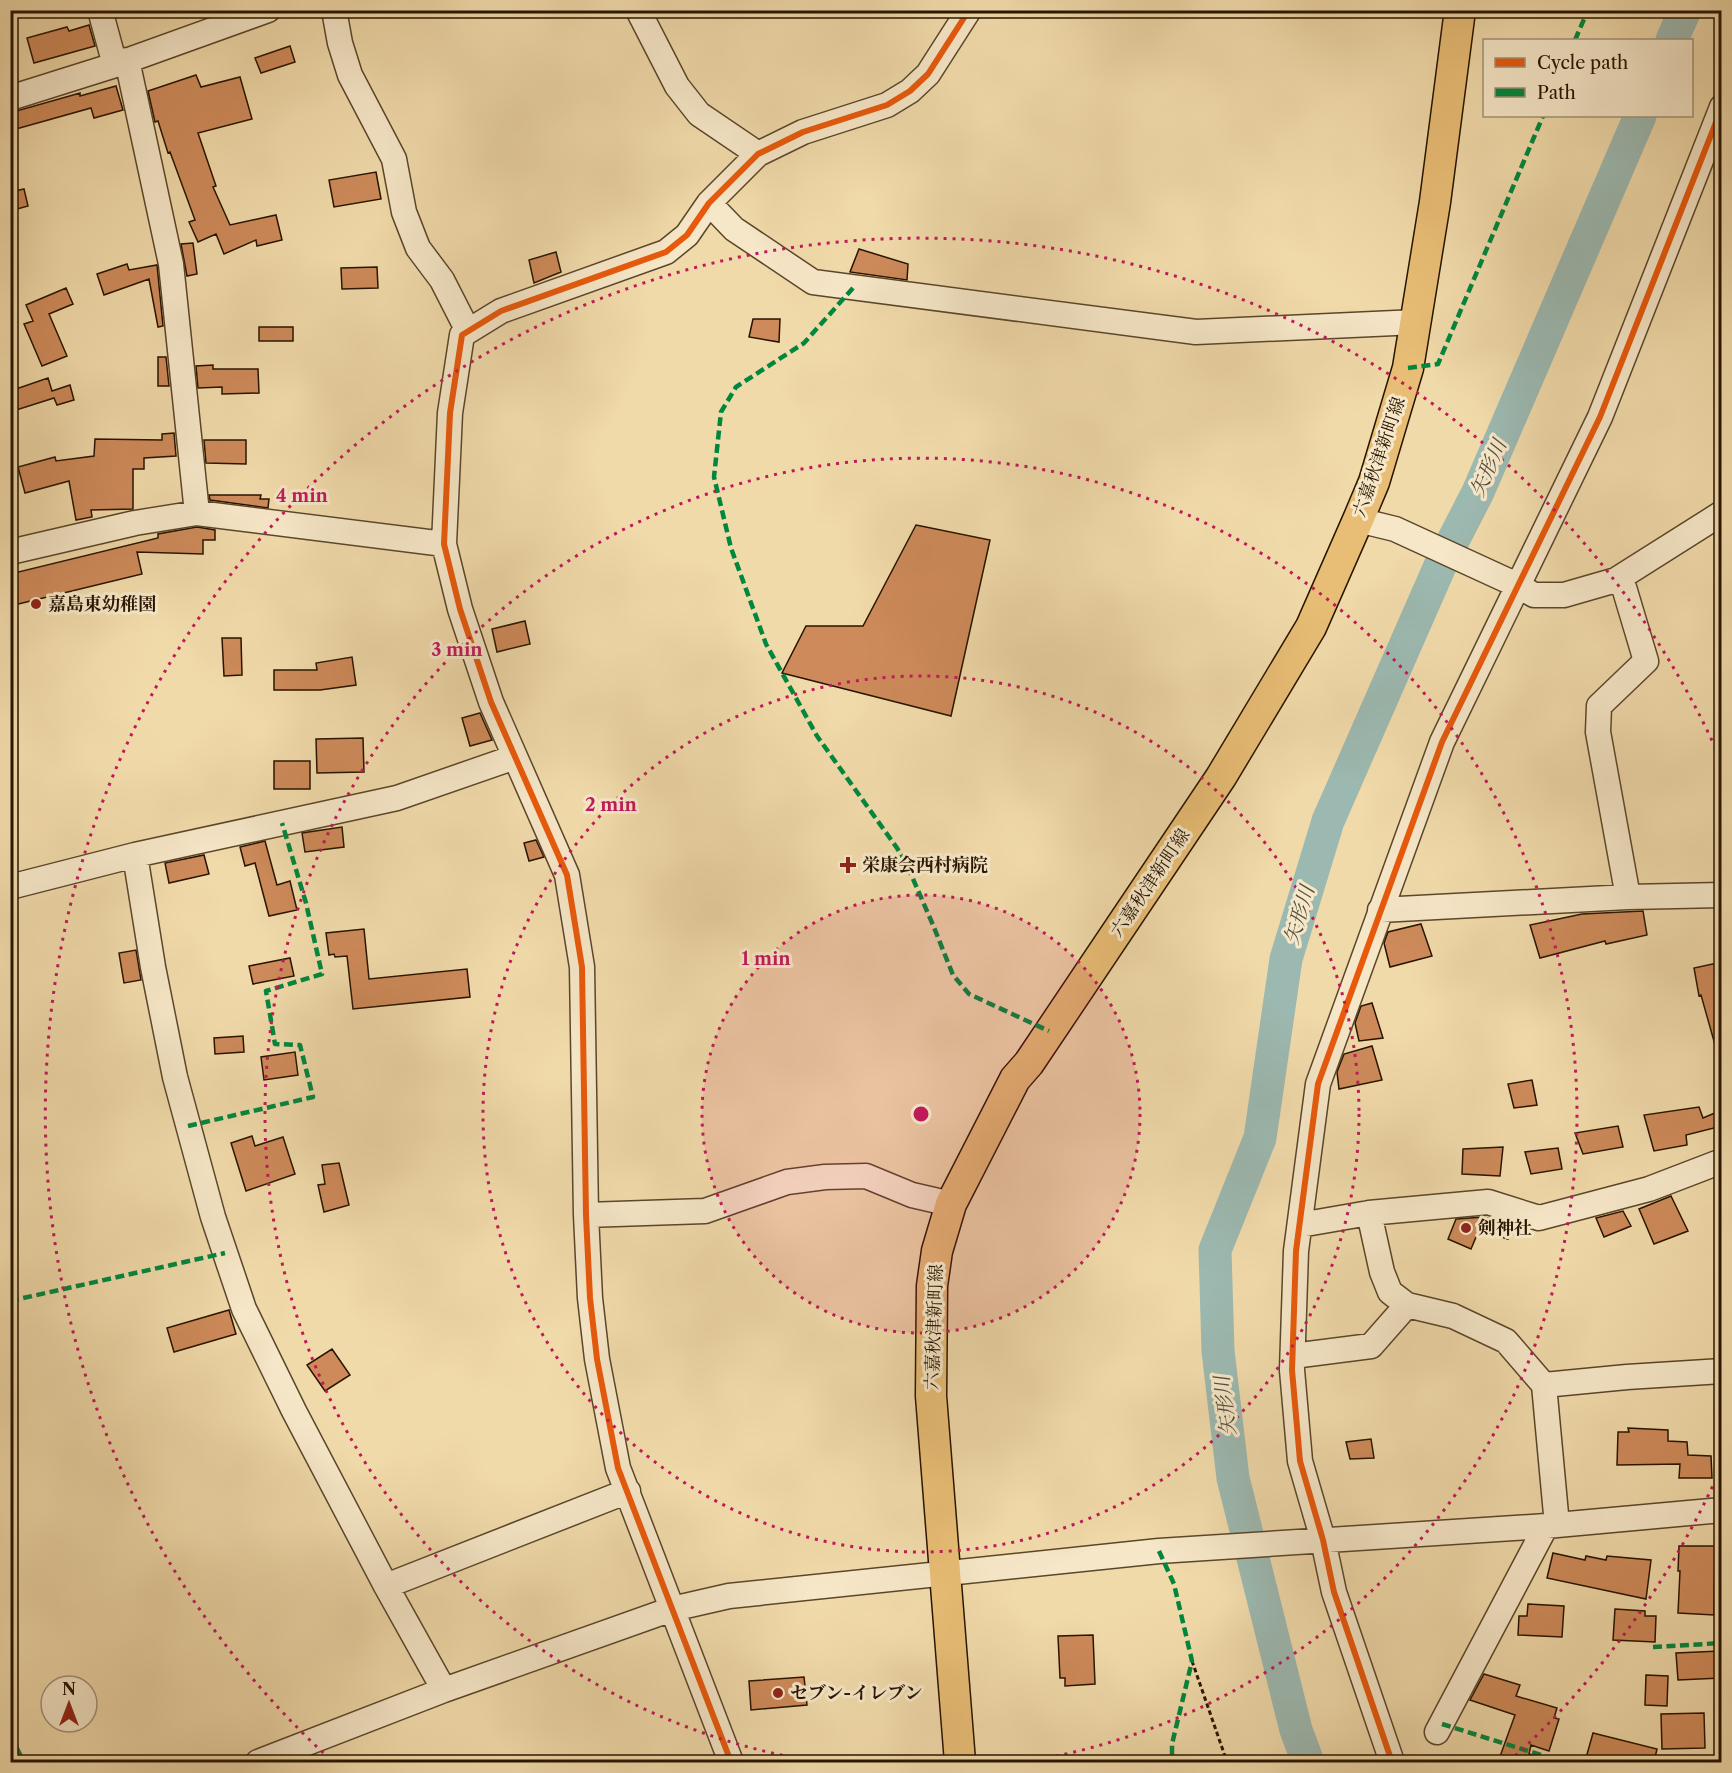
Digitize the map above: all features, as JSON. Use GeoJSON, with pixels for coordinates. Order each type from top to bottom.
{"type":"FeatureCollection","features":[{"type":"Feature","properties":{"kind":"main road","name":"六嘉秋津新町線"},"geometry":{"type":"LineString","coordinates":[[960,1762],[931,1396],[932,1297],[937,1251],[951,1204],[1015,1079],[1029,1063],[1221,777],[1311,627],[1358,520],[1374,482],[1408,369],[1435,202],[1460,10]]}},
{"type":"Feature","properties":{"kind":"street"},"geometry":{"type":"LineString","coordinates":[[100,10],[121,63],[171,264],[197,513]]}},
{"type":"Feature","properties":{"kind":"street"},"geometry":{"type":"LineString","coordinates":[[10,98],[121,63],[268,10]]}},
{"type":"Feature","properties":{"kind":"street"},"geometry":{"type":"LineString","coordinates":[[334,10],[340,43],[351,75],[394,159],[404,212],[418,248],[442,280],[468,332]]}},
{"type":"Feature","properties":{"kind":"street"},"geometry":{"type":"LineString","coordinates":[[638,10],[676,86],[699,114],[758,154]]}},
{"type":"Feature","properties":{"kind":"street"},"geometry":{"type":"LineString","coordinates":[[731,1762],[618,1468],[597,1359],[590,1298],[586,1215],[582,967],[576,917],[567,875],[491,702],[460,609],[444,544],[450,413],[462,335],[501,311],[666,252],[687,235],[709,203],[758,154],[803,132],[887,105],[910,91],[928,74],[969,10]]}},
{"type":"Feature","properties":{"kind":"street"},"geometry":{"type":"LineString","coordinates":[[1392,1762],[1334,1592],[1323,1540],[1300,1461],[1293,1356],[1296,1251],[1318,1084],[1442,742],[1600,417],[1722,107]]}},
{"type":"Feature","properties":{"kind":"street"},"geometry":{"type":"LineString","coordinates":[[709,203],[734,229],[813,282],[1196,332],[1417,322]]}},
{"type":"Feature","properties":{"kind":"street"},"geometry":{"type":"LineString","coordinates":[[10,552],[135,523],[197,513],[444,544]]}},
{"type":"Feature","properties":{"kind":"street"},"geometry":{"type":"LineString","coordinates":[[1358,520],[1395,529],[1534,595],[1564,595],[1616,580],[1722,513]]}},
{"type":"Feature","properties":{"kind":"street"},"geometry":{"type":"LineString","coordinates":[[1616,580],[1623,584],[1646,661],[1599,706],[1598,732],[1628,897]]}},
{"type":"Feature","properties":{"kind":"street"},"geometry":{"type":"LineString","coordinates":[[10,887],[135,855],[397,798],[515,757]]}},
{"type":"Feature","properties":{"kind":"street"},"geometry":{"type":"LineString","coordinates":[[135,855],[153,967],[175,1077],[213,1217],[244,1310],[386,1586],[444,1690]]}},
{"type":"Feature","properties":{"kind":"street"},"geometry":{"type":"LineString","coordinates":[[1380,910],[1628,897],[1722,895]]}},
{"type":"Feature","properties":{"kind":"street"},"geometry":{"type":"LineString","coordinates":[[1299,1225],[1369,1213],[1488,1202],[1539,1218],[1649,1189],[1721,1163]]}},
{"type":"Feature","properties":{"kind":"street"},"geometry":{"type":"LineString","coordinates":[[586,1215],[705,1211],[787,1182],[825,1177],[866,1176],[912,1194],[951,1204]]}},
{"type":"Feature","properties":{"kind":"street"},"geometry":{"type":"LineString","coordinates":[[1369,1213],[1382,1272],[1390,1292],[1407,1305],[1453,1316],[1506,1341],[1544,1385],[1551,1526],[1437,1732]]}},
{"type":"Feature","properties":{"kind":"street"},"geometry":{"type":"LineString","coordinates":[[1293,1356],[1371,1347],[1407,1305]]}},
{"type":"Feature","properties":{"kind":"street"},"geometry":{"type":"LineString","coordinates":[[1544,1385],[1722,1371]]}},
{"type":"Feature","properties":{"kind":"street"},"geometry":{"type":"LineString","coordinates":[[386,1586],[628,1491]]}},
{"type":"Feature","properties":{"kind":"street"},"geometry":{"type":"LineString","coordinates":[[258,1762],[444,1690],[672,1609],[729,1596],[1158,1551],[1551,1526],[1722,1510]]}},
{"type":"Feature","properties":{"kind":"path"},"geometry":{"type":"LineString","coordinates":[[1192,1661],[1227,1762]]}},
{"type":"Feature","properties":{"kind":"building"},"geometry":{"type":"Polygon","coordinates":[[[89,25],[95,46],[34,63],[27,38],[67,27],[69,31],[89,25]]]}},
{"type":"Feature","properties":{"kind":"building"},"geometry":{"type":"Polygon","coordinates":[[[290,46],[295,62],[261,73],[255,58],[290,46]]]}},
{"type":"Feature","properties":{"kind":"building"},"geometry":{"type":"Polygon","coordinates":[[[196,75],[201,87],[240,77],[252,119],[198,133],[216,186],[213,187],[230,225],[276,215],[282,240],[257,246],[256,240],[224,254],[216,234],[198,242],[189,222],[195,220],[170,152],[168,153],[158,121],[155,122],[148,91],[196,75]]]}},
{"type":"Feature","properties":{"kind":"building"},"geometry":{"type":"Polygon","coordinates":[[[116,86],[123,110],[94,118],[91,108],[16,129],[13,112],[80,93],[80,96],[116,86]]]}},
{"type":"Feature","properties":{"kind":"building"},"geometry":{"type":"Polygon","coordinates":[[[376,172],[381,199],[334,207],[329,180],[376,172]]]}},
{"type":"Feature","properties":{"kind":"building"},"geometry":{"type":"Polygon","coordinates":[[[24,189],[28,206],[10,211],[10,192],[24,189]]]}},
{"type":"Feature","properties":{"kind":"building"},"geometry":{"type":"Polygon","coordinates":[[[193,243],[197,274],[187,276],[181,244],[193,243]]]}},
{"type":"Feature","properties":{"kind":"building"},"geometry":{"type":"Polygon","coordinates":[[[859,249],[908,264],[907,280],[850,272],[859,249]]]}},
{"type":"Feature","properties":{"kind":"building"},"geometry":{"type":"Polygon","coordinates":[[[556,252],[561,272],[534,283],[529,260],[556,252]]]}},
{"type":"Feature","properties":{"kind":"building"},"geometry":{"type":"Polygon","coordinates":[[[127,264],[129,270],[157,265],[163,326],[158,327],[149,279],[104,295],[97,274],[127,264]]]}},
{"type":"Feature","properties":{"kind":"building"},"geometry":{"type":"Polygon","coordinates":[[[377,267],[378,288],[342,289],[341,268],[377,267]]]}},
{"type":"Feature","properties":{"kind":"building"},"geometry":{"type":"Polygon","coordinates":[[[66,288],[73,304],[49,314],[67,356],[42,366],[24,324],[33,321],[26,305],[66,288]]]}},
{"type":"Feature","properties":{"kind":"building"},"geometry":{"type":"Polygon","coordinates":[[[753,319],[780,319],[779,342],[749,337],[753,319]]]}},
{"type":"Feature","properties":{"kind":"building"},"geometry":{"type":"Polygon","coordinates":[[[259,327],[293,327],[293,341],[259,341],[259,327]]]}},
{"type":"Feature","properties":{"kind":"building"},"geometry":{"type":"Polygon","coordinates":[[[158,357],[166,357],[169,386],[158,386],[158,357]]]}},
{"type":"Feature","properties":{"kind":"building"},"geometry":{"type":"Polygon","coordinates":[[[213,365],[213,369],[258,369],[259,393],[222,394],[222,387],[198,388],[196,366],[213,365]]]}},
{"type":"Feature","properties":{"kind":"building"},"geometry":{"type":"Polygon","coordinates":[[[48,378],[52,391],[70,385],[74,400],[57,405],[54,398],[10,412],[10,391],[48,378]]]}},
{"type":"Feature","properties":{"kind":"building"},"geometry":{"type":"Polygon","coordinates":[[[174,433],[176,456],[144,458],[144,469],[133,469],[133,509],[91,510],[92,517],[76,520],[69,481],[25,493],[18,467],[55,457],[56,461],[94,456],[95,439],[162,440],[162,434],[174,433]]]}},
{"type":"Feature","properties":{"kind":"building"},"geometry":{"type":"Polygon","coordinates":[[[204,440],[246,440],[246,464],[206,463],[204,440]]]}},
{"type":"Feature","properties":{"kind":"building"},"geometry":{"type":"Polygon","coordinates":[[[209,495],[261,495],[260,499],[269,499],[268,508],[210,500],[209,495]]]}},
{"type":"Feature","properties":{"kind":"building"},"geometry":{"type":"Polygon","coordinates":[[[916,525],[990,540],[951,716],[782,673],[806,626],[863,626],[916,525]]]}},
{"type":"Feature","properties":{"kind":"building"},"geometry":{"type":"Polygon","coordinates":[[[197,527],[215,530],[215,540],[203,540],[203,554],[137,552],[142,574],[10,606],[10,574],[158,538],[158,534],[197,527]]]}},
{"type":"Feature","properties":{"kind":"building"},"geometry":{"type":"Polygon","coordinates":[[[525,621],[530,644],[497,652],[492,629],[525,621]]]}},
{"type":"Feature","properties":{"kind":"building"},"geometry":{"type":"Polygon","coordinates":[[[222,638],[241,638],[242,675],[224,676],[222,638]]]}},
{"type":"Feature","properties":{"kind":"building"},"geometry":{"type":"Polygon","coordinates":[[[352,657],[356,685],[320,690],[274,690],[274,670],[317,670],[316,663],[352,657]]]}},
{"type":"Feature","properties":{"kind":"building"},"geometry":{"type":"Polygon","coordinates":[[[480,713],[492,740],[470,746],[462,718],[480,713]]]}},
{"type":"Feature","properties":{"kind":"building"},"geometry":{"type":"Polygon","coordinates":[[[363,738],[364,772],[317,773],[316,739],[363,738]]]}},
{"type":"Feature","properties":{"kind":"building"},"geometry":{"type":"Polygon","coordinates":[[[274,761],[310,761],[310,789],[274,789],[274,761]]]}},
{"type":"Feature","properties":{"kind":"building"},"geometry":{"type":"Polygon","coordinates":[[[342,827],[344,847],[305,852],[302,833],[342,827]]]}},
{"type":"Feature","properties":{"kind":"building"},"geometry":{"type":"Polygon","coordinates":[[[536,840],[544,857],[529,861],[524,843],[536,840]]]}},
{"type":"Feature","properties":{"kind":"building"},"geometry":{"type":"Polygon","coordinates":[[[265,841],[277,885],[290,881],[297,910],[269,916],[255,863],[245,866],[240,847],[265,841]]]}},
{"type":"Feature","properties":{"kind":"building"},"geometry":{"type":"Polygon","coordinates":[[[204,855],[209,874],[169,883],[165,863],[204,855]]]}},
{"type":"Feature","properties":{"kind":"building"},"geometry":{"type":"Polygon","coordinates":[[[1643,911],[1647,935],[1606,944],[1605,941],[1540,958],[1530,925],[1582,914],[1643,911]]]}},
{"type":"Feature","properties":{"kind":"building"},"geometry":{"type":"Polygon","coordinates":[[[1421,924],[1432,956],[1390,967],[1384,943],[1388,932],[1421,924]]]}},
{"type":"Feature","properties":{"kind":"building"},"geometry":{"type":"Polygon","coordinates":[[[364,929],[369,979],[467,969],[470,997],[353,1009],[347,956],[329,955],[326,933],[364,929]]]}},
{"type":"Feature","properties":{"kind":"building"},"geometry":{"type":"Polygon","coordinates":[[[136,950],[141,980],[124,983],[119,953],[136,950]]]}},
{"type":"Feature","properties":{"kind":"building"},"geometry":{"type":"Polygon","coordinates":[[[290,958],[294,976],[253,984],[249,966],[290,958]]]}},
{"type":"Feature","properties":{"kind":"building"},"geometry":{"type":"Polygon","coordinates":[[[1722,962],[1722,1051],[1717,1052],[1701,995],[1699,996],[1694,968],[1722,962]]]}},
{"type":"Feature","properties":{"kind":"building"},"geometry":{"type":"Polygon","coordinates":[[[1372,1003],[1383,1038],[1359,1041],[1355,1023],[1361,1006],[1372,1003]]]}},
{"type":"Feature","properties":{"kind":"building"},"geometry":{"type":"Polygon","coordinates":[[[243,1036],[244,1052],[215,1054],[214,1038],[243,1036]]]}},
{"type":"Feature","properties":{"kind":"building"},"geometry":{"type":"Polygon","coordinates":[[[1372,1046],[1382,1080],[1339,1089],[1337,1072],[1344,1054],[1372,1046]]]}},
{"type":"Feature","properties":{"kind":"building"},"geometry":{"type":"Polygon","coordinates":[[[295,1052],[298,1075],[264,1080],[261,1057],[295,1052]]]}},
{"type":"Feature","properties":{"kind":"building"},"geometry":{"type":"Polygon","coordinates":[[[1532,1080],[1537,1105],[1514,1108],[1508,1084],[1532,1080]]]}},
{"type":"Feature","properties":{"kind":"building"},"geometry":{"type":"Polygon","coordinates":[[[1699,1107],[1703,1118],[1722,1110],[1722,1126],[1686,1135],[1687,1145],[1654,1151],[1644,1115],[1699,1107]]]}},
{"type":"Feature","properties":{"kind":"building"},"geometry":{"type":"Polygon","coordinates":[[[1618,1126],[1623,1147],[1583,1154],[1575,1133],[1618,1126]]]}},
{"type":"Feature","properties":{"kind":"building"},"geometry":{"type":"Polygon","coordinates":[[[252,1136],[255,1146],[283,1137],[295,1174],[246,1191],[231,1143],[252,1136]]]}},
{"type":"Feature","properties":{"kind":"building"},"geometry":{"type":"Polygon","coordinates":[[[1503,1147],[1500,1176],[1462,1174],[1463,1149],[1503,1147]]]}},
{"type":"Feature","properties":{"kind":"building"},"geometry":{"type":"Polygon","coordinates":[[[1558,1148],[1562,1169],[1531,1174],[1525,1152],[1558,1148]]]}},
{"type":"Feature","properties":{"kind":"building"},"geometry":{"type":"Polygon","coordinates":[[[339,1163],[349,1205],[324,1212],[318,1185],[325,1184],[322,1165],[339,1163]]]}},
{"type":"Feature","properties":{"kind":"building"},"geometry":{"type":"Polygon","coordinates":[[[1671,1196],[1688,1231],[1654,1244],[1639,1209],[1671,1196]]]}},
{"type":"Feature","properties":{"kind":"building"},"geometry":{"type":"Polygon","coordinates":[[[1623,1211],[1631,1226],[1604,1237],[1596,1218],[1623,1211]]]}},
{"type":"Feature","properties":{"kind":"building","name":"剣神社"},"geometry":{"type":"Polygon","coordinates":[[[1484,1217],[1514,1225],[1508,1239],[1479,1230],[1471,1249],[1448,1239],[1456,1219],[1484,1217]]]}},
{"type":"Feature","properties":{"kind":"building"},"geometry":{"type":"Polygon","coordinates":[[[229,1310],[236,1334],[174,1352],[167,1328],[229,1310]]]}},
{"type":"Feature","properties":{"kind":"building"},"geometry":{"type":"Polygon","coordinates":[[[332,1349],[350,1375],[325,1391],[307,1365],[332,1349]]]}},
{"type":"Feature","properties":{"kind":"building"},"geometry":{"type":"Polygon","coordinates":[[[1628,1428],[1668,1430],[1668,1441],[1687,1442],[1688,1455],[1711,1456],[1712,1478],[1679,1478],[1680,1464],[1617,1465],[1618,1432],[1629,1432],[1628,1428]]]}},
{"type":"Feature","properties":{"kind":"building"},"geometry":{"type":"Polygon","coordinates":[[[1371,1439],[1374,1458],[1350,1459],[1346,1442],[1371,1439]]]}},
{"type":"Feature","properties":{"kind":"building"},"geometry":{"type":"Polygon","coordinates":[[[1679,1546],[1715,1546],[1714,1615],[1678,1613],[1679,1546]]]}},
{"type":"Feature","properties":{"kind":"building"},"geometry":{"type":"Polygon","coordinates":[[[1553,1553],[1585,1560],[1586,1556],[1606,1560],[1607,1556],[1651,1560],[1646,1599],[1547,1578],[1553,1553]]]}},
{"type":"Feature","properties":{"kind":"building"},"geometry":{"type":"Polygon","coordinates":[[[1528,1604],[1564,1606],[1562,1637],[1518,1635],[1519,1616],[1527,1616],[1528,1604]]]}},
{"type":"Feature","properties":{"kind":"building"},"geometry":{"type":"Polygon","coordinates":[[[1615,1609],[1645,1611],[1645,1616],[1656,1616],[1655,1642],[1613,1640],[1615,1609]]]}},
{"type":"Feature","properties":{"kind":"building"},"geometry":{"type":"Polygon","coordinates":[[[1093,1635],[1095,1684],[1065,1686],[1065,1678],[1060,1678],[1058,1636],[1093,1635]]]}},
{"type":"Feature","properties":{"kind":"building"},"geometry":{"type":"Polygon","coordinates":[[[1720,1651],[1721,1678],[1678,1680],[1676,1653],[1720,1651]]]}},
{"type":"Feature","properties":{"kind":"building"},"geometry":{"type":"Polygon","coordinates":[[[1484,1674],[1520,1685],[1516,1696],[1557,1708],[1554,1718],[1559,1719],[1549,1751],[1531,1745],[1529,1754],[1543,1758],[1542,1762],[1498,1762],[1515,1715],[1470,1700],[1484,1674]]]}},
{"type":"Feature","properties":{"kind":"building"},"geometry":{"type":"Polygon","coordinates":[[[1646,1675],[1668,1676],[1667,1706],[1645,1705],[1646,1675]]]}},
{"type":"Feature","properties":{"kind":"building","name":"セブン-イレブン"},"geometry":{"type":"Polygon","coordinates":[[[804,1677],[807,1705],[751,1710],[749,1681],[804,1677]]]}},
{"type":"Feature","properties":{"kind":"building"},"geometry":{"type":"Polygon","coordinates":[[[1704,1713],[1705,1748],[1662,1749],[1661,1714],[1704,1713]]]}},
{"type":"Feature","properties":{"kind":"building"},"geometry":{"type":"Polygon","coordinates":[[[1593,1733],[1657,1749],[1654,1762],[1604,1762],[1586,1758],[1593,1733]]]}},
{"type":"Feature","properties":{"kind":"waterway","name":"矢形川"},"geometry":{"type":"LineString","coordinates":[[1672,39],[1685,10]]}},
{"type":"Feature","properties":{"kind":"waterway","name":"矢形川"},"geometry":{"type":"LineString","coordinates":[[1308,1762],[1296,1730],[1233,1478],[1218,1351],[1215,1250],[1260,1138],[1286,959],[1328,821],[1440,566],[1478,492],[1640,117]]}},
{"type":"Feature","properties":{"kind":"marked path"},"geometry":{"type":"LineString","coordinates":[[1575,39],[1588,10]]}},
{"type":"Feature","properties":{"kind":"marked path"},"geometry":{"type":"LineString","coordinates":[[1408,368],[1438,364],[1543,117]]}},
{"type":"Feature","properties":{"kind":"marked path"},"geometry":{"type":"LineString","coordinates":[[853,288],[804,343],[736,387],[721,412],[714,477],[731,548],[766,644],[817,736],[907,865],[953,975],[969,994],[1049,1031]]}},
{"type":"Feature","properties":{"kind":"marked path"},"geometry":{"type":"LineString","coordinates":[[188,1126],[313,1097],[300,1045],[275,1044],[266,991],[322,974],[306,903],[282,823]]}},
{"type":"Feature","properties":{"kind":"marked path"},"geometry":{"type":"LineString","coordinates":[[10,1301],[225,1253]]}},
{"type":"Feature","properties":{"kind":"marked path"},"geometry":{"type":"LineString","coordinates":[[1159,1551],[1174,1584],[1192,1661],[1172,1744],[1172,1762]]}},
{"type":"Feature","properties":{"kind":"marked path"},"geometry":{"type":"LineString","coordinates":[[1653,1647],[1722,1643]]}},
{"type":"Feature","properties":{"kind":"marked path"},"geometry":{"type":"LineString","coordinates":[[1442,1724],[1541,1755],[1550,1762]]}},
{"type":"Feature","properties":{"kind":"marked path"},"geometry":{"type":"LineString","coordinates":[[10,1735],[24,1762]]}},
{"type":"Feature","properties":{"kind":"cycle path"},"geometry":{"type":"LineString","coordinates":[[731,1762],[618,1468],[597,1359],[590,1298],[586,1215],[582,967],[567,875],[491,702],[460,609],[444,544],[450,413],[462,335],[501,311],[666,252],[687,235],[709,203],[758,154],[803,132],[887,105],[910,91],[928,74],[969,10]]}},
{"type":"Feature","properties":{"kind":"cycle path"},"geometry":{"type":"LineString","coordinates":[[1392,1762],[1334,1592],[1323,1540],[1300,1461],[1292,1370],[1296,1251],[1318,1084],[1442,742],[1600,417],[1722,107]]}},
{"type":"Feature","properties":{"kind":"place","name":"嘉島東幼稚園"},"geometry":{"type":"Point","coordinates":[36,604]}},
{"type":"Feature","properties":{"kind":"place","name":"栄康会西村病院"},"geometry":{"type":"Point","coordinates":[848,865]}},
{"type":"Feature","properties":{"kind":"place","name":"剣神社"},"geometry":{"type":"Point","coordinates":[1466,1228]}},
{"type":"Feature","properties":{"kind":"place","name":"セブン-イレブン"},"geometry":{"type":"Point","coordinates":[778,1693]}}]}
